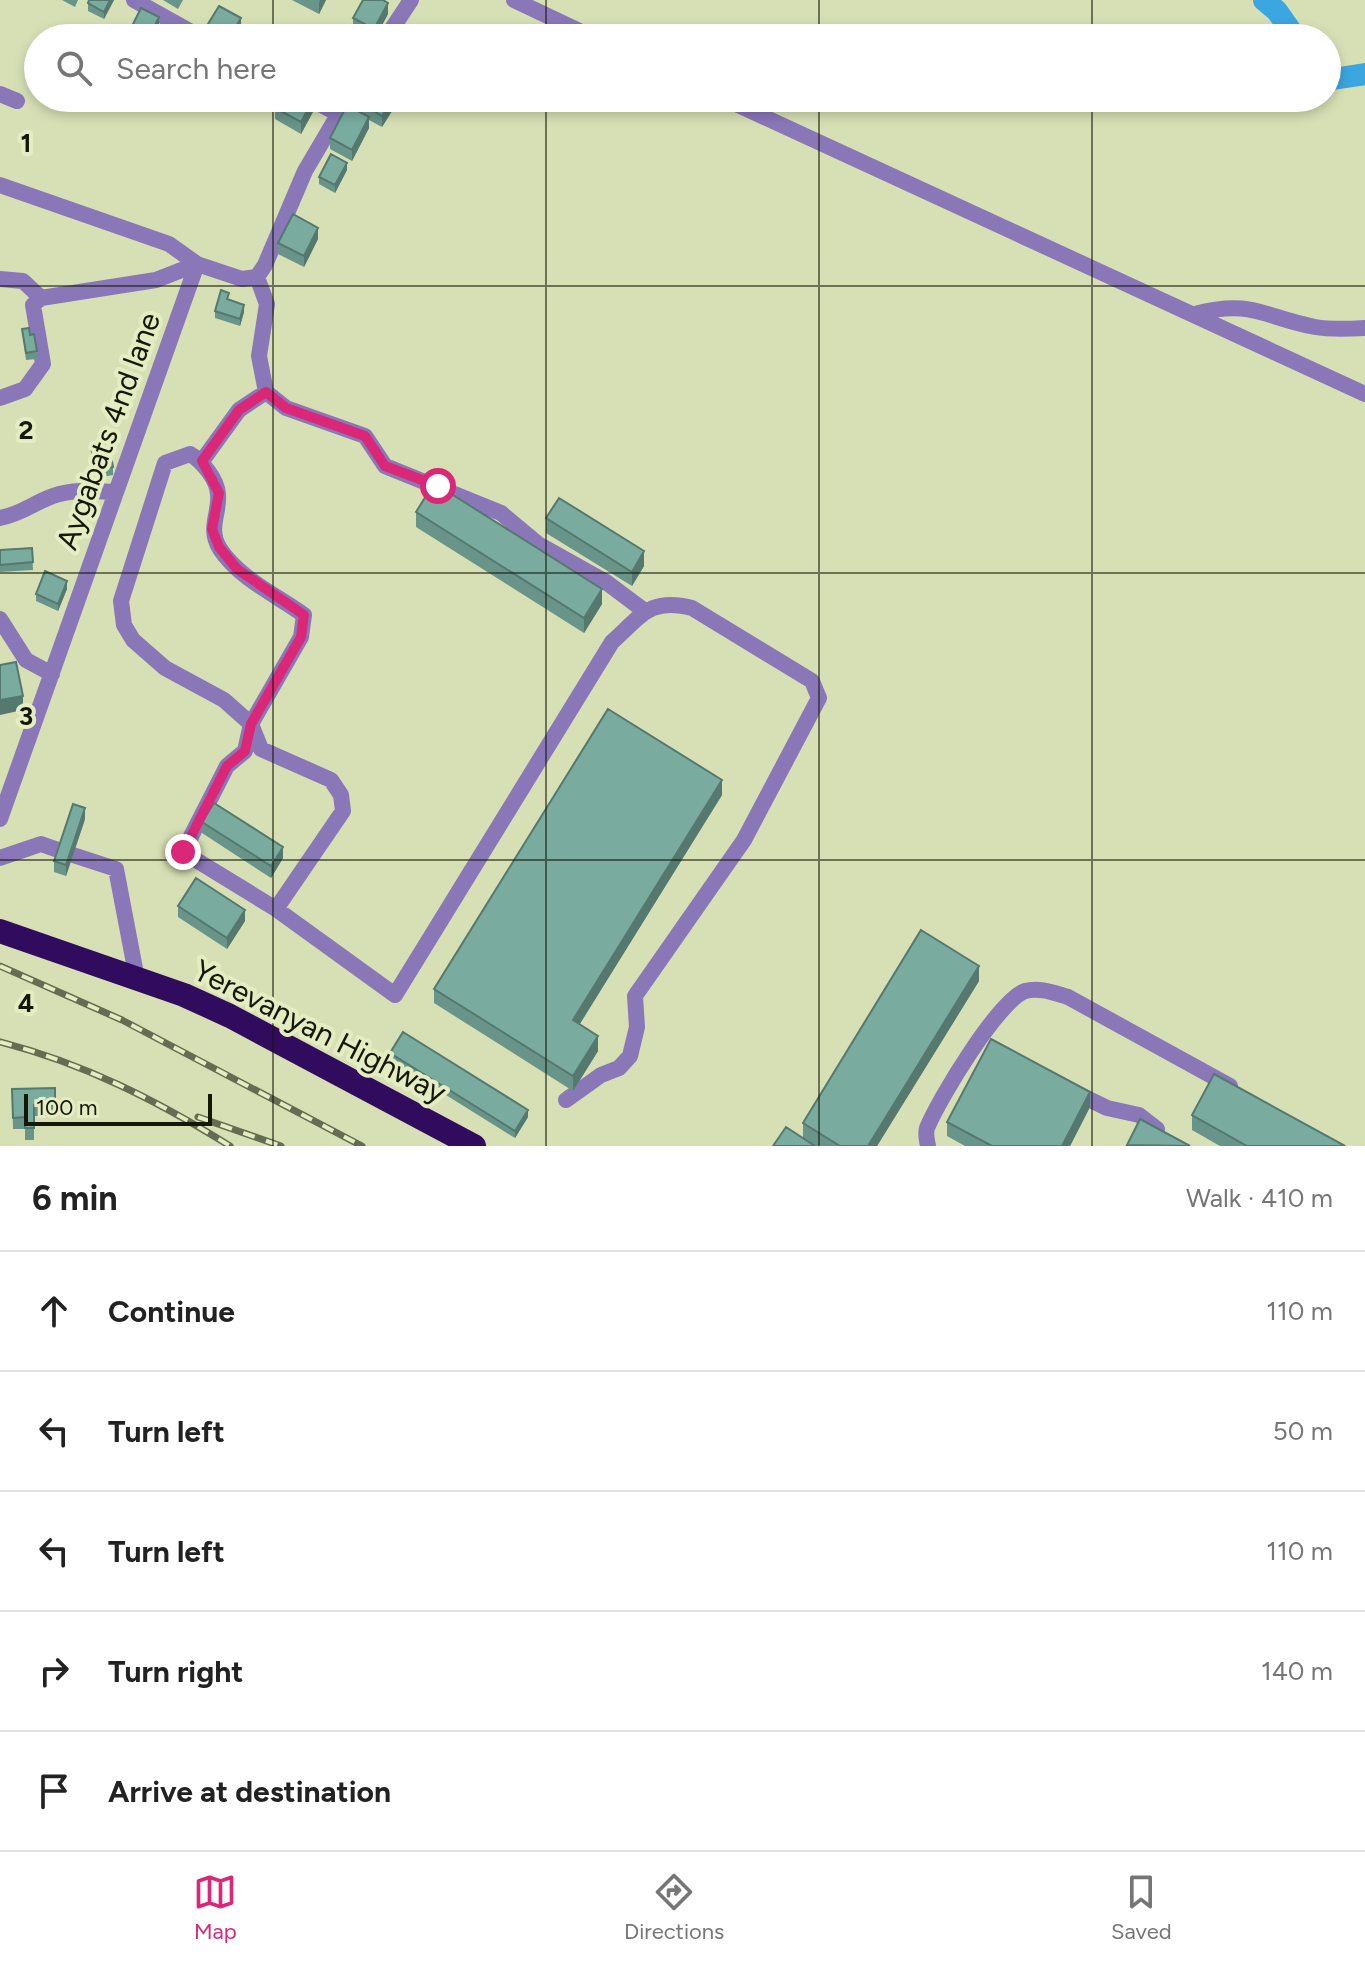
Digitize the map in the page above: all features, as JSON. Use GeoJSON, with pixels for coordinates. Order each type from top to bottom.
{"type":"FeatureCollection","features":[{"type":"Feature","properties":{"kind":"highway","name":"Yerevanyan Highway"},"geometry":{"type":"LineString","coordinates":[[0,931],[137,979],[230,1016],[474,1146]]}},
{"type":"Feature","properties":{"kind":"street"},"geometry":{"type":"LineString","coordinates":[[134,0],[177,24]]}},
{"type":"Feature","properties":{"kind":"street"},"geometry":{"type":"LineString","coordinates":[[395,24],[411,0]]}},
{"type":"Feature","properties":{"kind":"street"},"geometry":{"type":"LineString","coordinates":[[514,0],[565,24]]}},
{"type":"Feature","properties":{"kind":"street"},"geometry":{"type":"LineString","coordinates":[[0,94],[17,101]]}},
{"type":"Feature","properties":{"kind":"street"},"geometry":{"type":"LineString","coordinates":[[334,112],[338,114],[305,171],[257,277],[267,304],[259,356],[266,392],[286,408],[365,436],[385,466],[501,513],[538,544],[606,582],[646,612]]}},
{"type":"Feature","properties":{"kind":"street"},"geometry":{"type":"LineString","coordinates":[[754,112],[1365,394]]}},
{"type":"Feature","properties":{"kind":"street"},"geometry":{"type":"LineString","coordinates":[[0,185],[169,244],[197,264],[242,279],[257,277]]}},
{"type":"Feature","properties":{"kind":"street"},"geometry":{"type":"LineString","coordinates":[[0,398],[25,389],[43,364],[33,305],[41,298],[156,280],[197,264]]}},
{"type":"Feature","properties":{"kind":"street","name":"Aygabats 4nd lane"},"geometry":{"type":"LineString","coordinates":[[1,815],[197,264]]}},
{"type":"Feature","properties":{"kind":"street"},"geometry":{"type":"LineString","coordinates":[[0,279],[23,281],[41,298]]}},
{"type":"Feature","properties":{"kind":"street"},"geometry":{"type":"LineString","coordinates":[[1195,314],[1221,307],[1252,308],[1315,327],[1365,328]]}},
{"type":"Feature","properties":{"kind":"street"},"geometry":{"type":"LineString","coordinates":[[202,461],[239,410],[266,392]]}},
{"type":"Feature","properties":{"kind":"street"},"geometry":{"type":"LineString","coordinates":[[276,909],[343,811],[341,795],[331,780],[261,749],[251,724],[224,700],[165,668],[133,640],[124,625],[121,601],[165,463],[190,454],[202,461],[219,493],[212,529],[219,547],[237,569],[304,615],[301,637],[251,724],[245,751],[227,766],[183,852],[276,909],[395,995],[612,642],[646,612],[659,604],[675,603],[692,608],[812,681],[819,698],[744,840],[635,996],[637,1027],[630,1056],[619,1068],[601,1075],[566,1100]]}},
{"type":"Feature","properties":{"kind":"street"},"geometry":{"type":"LineString","coordinates":[[0,518],[26,511],[52,496],[78,491],[116,492]]}},
{"type":"Feature","properties":{"kind":"street"},"geometry":{"type":"LineString","coordinates":[[0,619],[26,660],[52,674]]}},
{"type":"Feature","properties":{"kind":"street"},"geometry":{"type":"LineString","coordinates":[[0,858],[41,844],[116,869],[137,979]]}},
{"type":"Feature","properties":{"kind":"street"},"geometry":{"type":"LineString","coordinates":[[928,1146],[926,1131],[960,1069],[984,1046],[1010,1001],[1025,991],[1043,990],[1068,997],[1243,1093]]}},
{"type":"Feature","properties":{"kind":"street"},"geometry":{"type":"LineString","coordinates":[[1054,1082],[1107,1108],[1139,1115],[1157,1129]]}},
{"type":"Feature","properties":{"kind":"building"},"geometry":{"type":"Polygon","coordinates":[[[89,0],[110,0],[104,12],[88,3],[89,0]]]}},
{"type":"Feature","properties":{"kind":"building"},"geometry":{"type":"Polygon","coordinates":[[[363,0],[388,3],[377,24],[364,24],[353,18],[363,0]]]}},
{"type":"Feature","properties":{"kind":"building"},"geometry":{"type":"Polygon","coordinates":[[[219,6],[241,18],[237,24],[208,24],[219,6]]]}},
{"type":"Feature","properties":{"kind":"building"},"geometry":{"type":"Polygon","coordinates":[[[141,8],[159,17],[156,24],[133,24],[141,8]]]}},
{"type":"Feature","properties":{"kind":"building"},"geometry":{"type":"Polygon","coordinates":[[[282,112],[306,112],[301,122],[282,112]]]}},
{"type":"Feature","properties":{"kind":"building"},"geometry":{"type":"Polygon","coordinates":[[[343,112],[360,112],[369,117],[352,150],[330,138],[343,112]]]}},
{"type":"Feature","properties":{"kind":"building"},"geometry":{"type":"Polygon","coordinates":[[[331,154],[347,163],[335,185],[319,177],[331,154]]]}},
{"type":"Feature","properties":{"kind":"building"},"geometry":{"type":"Polygon","coordinates":[[[293,214],[318,228],[304,256],[278,243],[293,214]]]}},
{"type":"Feature","properties":{"kind":"building"},"geometry":{"type":"Polygon","coordinates":[[[221,290],[229,293],[227,299],[244,305],[240,319],[215,311],[221,290]]]}},
{"type":"Feature","properties":{"kind":"building"},"geometry":{"type":"Polygon","coordinates":[[[29,328],[30,335],[34,334],[37,351],[26,353],[22,329],[29,328]]]}},
{"type":"Feature","properties":{"kind":"building"},"geometry":{"type":"Polygon","coordinates":[[[105,444],[106,451],[110,451],[113,467],[102,469],[100,457],[93,458],[91,447],[105,444]]]}},
{"type":"Feature","properties":{"kind":"building"},"geometry":{"type":"Polygon","coordinates":[[[434,483],[602,589],[584,618],[416,512],[434,483]]]}},
{"type":"Feature","properties":{"kind":"building"},"geometry":{"type":"Polygon","coordinates":[[[559,498],[644,551],[632,572],[546,518],[559,498]]]}},
{"type":"Feature","properties":{"kind":"building"},"geometry":{"type":"Polygon","coordinates":[[[32,548],[33,562],[0,565],[0,550],[32,548]]]}},
{"type":"Feature","properties":{"kind":"building"},"geometry":{"type":"Polygon","coordinates":[[[45,571],[67,581],[58,604],[36,594],[45,571]]]}},
{"type":"Feature","properties":{"kind":"building"},"geometry":{"type":"Polygon","coordinates":[[[16,662],[23,696],[0,700],[0,665],[16,662]]]}},
{"type":"Feature","properties":{"kind":"building"},"geometry":{"type":"Polygon","coordinates":[[[608,709],[722,780],[573,1020],[598,1036],[573,1076],[434,989],[608,709]]]}},
{"type":"Feature","properties":{"kind":"building"},"geometry":{"type":"Polygon","coordinates":[[[214,803],[283,847],[271,866],[202,822],[214,803]]]}},
{"type":"Feature","properties":{"kind":"building"},"geometry":{"type":"Polygon","coordinates":[[[73,804],[85,808],[66,865],[54,861],[73,804]]]}},
{"type":"Feature","properties":{"kind":"building"},"geometry":{"type":"Polygon","coordinates":[[[196,878],[245,910],[227,938],[178,906],[196,878]]]}},
{"type":"Feature","properties":{"kind":"building"},"geometry":{"type":"Polygon","coordinates":[[[921,930],[979,966],[868,1146],[840,1146],[803,1123],[921,930]]]}},
{"type":"Feature","properties":{"kind":"building"},"geometry":{"type":"Polygon","coordinates":[[[403,1032],[528,1110],[515,1131],[390,1053],[403,1032]]]}},
{"type":"Feature","properties":{"kind":"building"},"geometry":{"type":"Polygon","coordinates":[[[991,1039],[1090,1092],[1062,1146],[992,1146],[947,1122],[991,1039]]]}},
{"type":"Feature","properties":{"kind":"building"},"geometry":{"type":"Polygon","coordinates":[[[1214,1074],[1345,1146],[1247,1146],[1192,1115],[1214,1074]]]}},
{"type":"Feature","properties":{"kind":"building"},"geometry":{"type":"Polygon","coordinates":[[[55,1088],[55,1105],[34,1105],[34,1128],[25,1128],[25,1117],[13,1118],[12,1089],[55,1088]]]}},
{"type":"Feature","properties":{"kind":"building"},"geometry":{"type":"Polygon","coordinates":[[[1140,1119],[1190,1146],[1127,1145],[1140,1119]]]}},
{"type":"Feature","properties":{"kind":"building"},"geometry":{"type":"Polygon","coordinates":[[[786,1127],[815,1146],[773,1146],[786,1127]]]}},
{"type":"Feature","properties":{"kind":"waterway"},"geometry":{"type":"LineString","coordinates":[[1264,0],[1286,24]]}},
{"type":"Feature","properties":{"kind":"waterway"},"geometry":{"type":"LineString","coordinates":[[1341,78],[1365,74]]}},
{"type":"Feature","properties":{"kind":"railway"},"geometry":{"type":"LineString","coordinates":[[0,966],[122,1020],[362,1146]]}},
{"type":"Feature","properties":{"kind":"railway"},"geometry":{"type":"LineString","coordinates":[[0,1042],[91,1072],[175,1113],[230,1146]]}},
{"type":"Feature","properties":{"kind":"railway"},"geometry":{"type":"LineString","coordinates":[[198,1117],[281,1146]]}},
{"type":"Feature","properties":{"kind":"route"},"geometry":{"type":"LineString","coordinates":[[183,852],[227,766],[245,751],[251,724],[301,637],[304,615],[237,569],[219,547],[212,529],[219,493],[202,461],[239,410],[266,392],[286,408],[365,436],[385,466],[438,486]]}}]}
